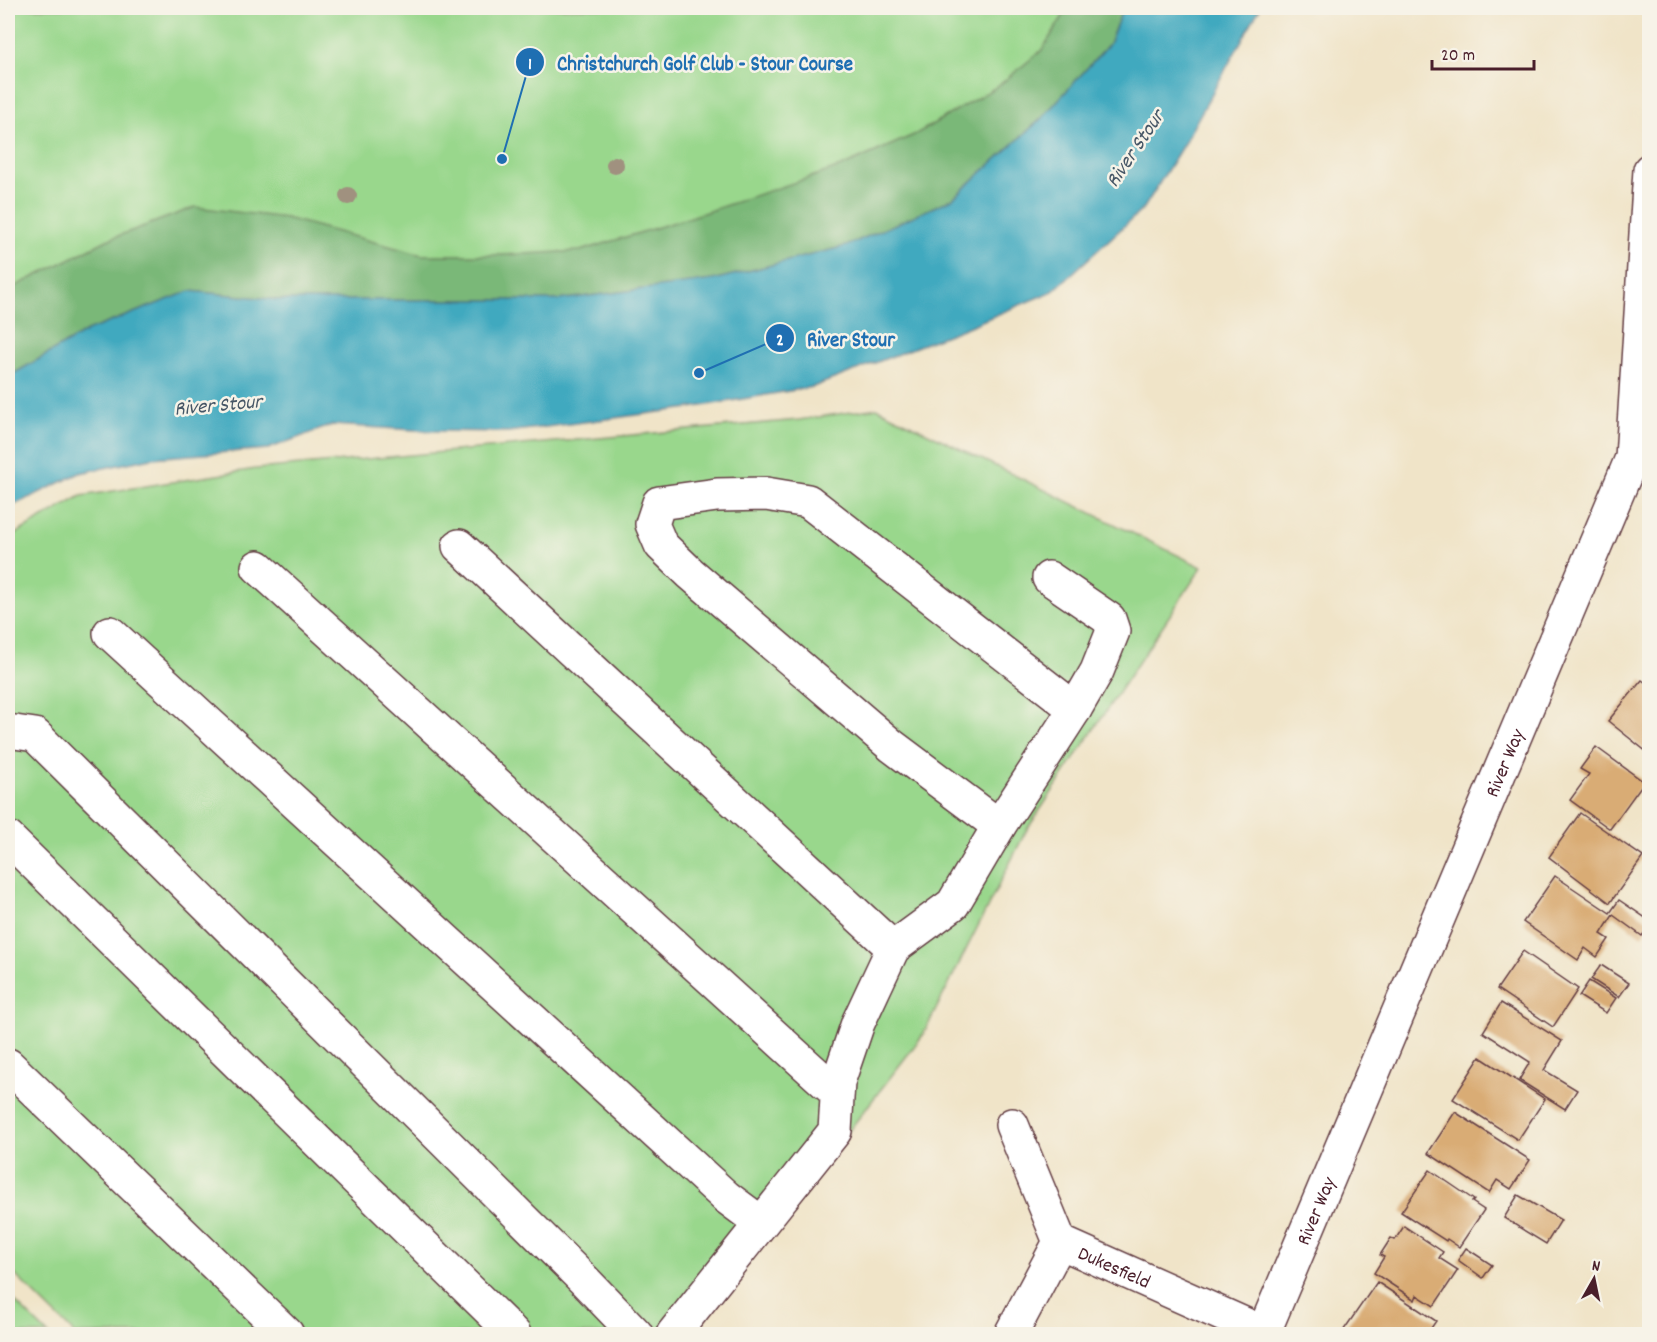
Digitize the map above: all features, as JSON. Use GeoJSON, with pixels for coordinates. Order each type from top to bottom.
{"type":"FeatureCollection","features":[{"type":"Feature","properties":{"kind":"street","name":"River Way"},"geometry":{"type":"LineString","coordinates":[[1263,1334],[1641,448],[1650,170]]}},
{"type":"Feature","properties":{"kind":"street"},"geometry":{"type":"LineString","coordinates":[[999,826],[892,746],[690,573],[661,545],[652,524],[659,503],[717,495],[766,494],[808,501],[1075,709]]}},
{"type":"Feature","properties":{"kind":"street"},"geometry":{"type":"LineString","coordinates":[[459,546],[893,948]]}},
{"type":"Feature","properties":{"kind":"street"},"geometry":{"type":"LineString","coordinates":[[258,567],[837,1093]]}},
{"type":"Feature","properties":{"kind":"street"},"geometry":{"type":"LineString","coordinates":[[673,1335],[835,1131],[838,1082],[858,1023],[893,948],[953,903],[1097,671],[1113,631],[1109,618],[1049,579]]}},
{"type":"Feature","properties":{"kind":"street"},"geometry":{"type":"LineString","coordinates":[[110,633],[726,1197],[761,1223]]}},
{"type":"Feature","properties":{"kind":"street"},"geometry":{"type":"LineString","coordinates":[[8,731],[35,735],[636,1335]]}},
{"type":"Feature","properties":{"kind":"street"},"geometry":{"type":"LineString","coordinates":[[8,838],[514,1335]]}},
{"type":"Feature","properties":{"kind":"street"},"geometry":{"type":"LineString","coordinates":[[8,1065],[287,1335]]}},
{"type":"Feature","properties":{"kind":"street"},"geometry":{"type":"LineString","coordinates":[[1012,1125],[1060,1242]]}},
{"type":"Feature","properties":{"kind":"street","name":"Dukesfield"},"geometry":{"type":"LineString","coordinates":[[1011,1335],[1060,1242],[1263,1334]]}},
{"type":"Feature","properties":{"kind":"green space"},"geometry":{"type":"Polygon","coordinates":[[[8,8],[1123,8],[952,199],[8,377],[8,8]]]}},
{"type":"Feature","properties":{"kind":"green space"},"geometry":{"type":"Polygon","coordinates":[[[1068,8],[1123,8],[1109,44],[1041,119],[952,199],[846,246],[713,280],[558,300],[280,300],[190,291],[87,331],[8,377],[8,290],[107,240],[195,207],[286,218],[422,255],[503,255],[580,251],[841,167],[916,134],[998,86],[1042,50],[1068,8]]]}},
{"type":"Feature","properties":{"kind":"green space"},"geometry":{"type":"Polygon","coordinates":[[[877,408],[1202,567],[1026,831],[923,1035],[691,1334],[75,1334],[8,1268],[8,538],[81,496],[256,469],[799,420],[877,408]]]}},
{"type":"Feature","properties":{"kind":"green space"},"geometry":{"type":"Polygon","coordinates":[[[8,1295],[48,1334],[8,1334],[8,1295]]]}},
{"type":"Feature","properties":{"kind":"water"},"geometry":{"type":"Polygon","coordinates":[[[1123,8],[1260,8],[1183,145],[1144,208],[1053,291],[813,387],[690,408],[508,432],[431,431],[332,425],[268,449],[152,458],[80,473],[8,508],[8,377],[87,331],[190,291],[280,300],[558,300],[713,280],[846,246],[952,199],[1041,119],[1109,44],[1123,8]]]}},
{"type":"Feature","properties":{"kind":"building"},"geometry":{"type":"Polygon","coordinates":[[[1650,616],[1650,628],[1644,624],[1650,616]]]}},
{"type":"Feature","properties":{"kind":"building"},"geometry":{"type":"Polygon","coordinates":[[[1642,680],[1650,686],[1650,749],[1647,752],[1608,721],[1642,680]]]}},
{"type":"Feature","properties":{"kind":"building"},"geometry":{"type":"Polygon","coordinates":[[[1596,747],[1644,782],[1610,829],[1570,800],[1589,774],[1580,769],[1596,747]]]}},
{"type":"Feature","properties":{"kind":"building"},"geometry":{"type":"Polygon","coordinates":[[[1580,813],[1643,857],[1610,903],[1549,857],[1580,813]]]}},
{"type":"Feature","properties":{"kind":"building"},"geometry":{"type":"Polygon","coordinates":[[[1555,876],[1610,913],[1619,900],[1650,921],[1650,926],[1642,936],[1613,915],[1601,934],[1609,939],[1597,957],[1585,948],[1578,960],[1523,922],[1555,876]]]}},
{"type":"Feature","properties":{"kind":"building"},"geometry":{"type":"Polygon","coordinates":[[[1523,951],[1578,989],[1553,1027],[1497,989],[1523,951]]]}},
{"type":"Feature","properties":{"kind":"building"},"geometry":{"type":"Polygon","coordinates":[[[1601,965],[1629,983],[1619,997],[1591,979],[1601,965]]]}},
{"type":"Feature","properties":{"kind":"building"},"geometry":{"type":"Polygon","coordinates":[[[1589,981],[1616,998],[1606,1013],[1579,996],[1589,981]]]}},
{"type":"Feature","properties":{"kind":"building"},"geometry":{"type":"Polygon","coordinates":[[[1501,1003],[1562,1041],[1544,1070],[1577,1090],[1565,1109],[1519,1080],[1530,1062],[1483,1032],[1501,1003]]]}},
{"type":"Feature","properties":{"kind":"building"},"geometry":{"type":"Polygon","coordinates":[[[1480,1057],[1545,1099],[1518,1140],[1453,1099],[1480,1057]]]}},
{"type":"Feature","properties":{"kind":"building"},"geometry":{"type":"Polygon","coordinates":[[[1455,1112],[1530,1160],[1511,1189],[1497,1180],[1489,1193],[1428,1153],[1455,1112]]]}},
{"type":"Feature","properties":{"kind":"building"},"geometry":{"type":"Polygon","coordinates":[[[1430,1170],[1474,1200],[1472,1202],[1484,1210],[1459,1247],[1401,1212],[1430,1170]]]}},
{"type":"Feature","properties":{"kind":"building"},"geometry":{"type":"Polygon","coordinates":[[[1518,1195],[1561,1220],[1546,1244],[1504,1218],[1518,1195]]]}},
{"type":"Feature","properties":{"kind":"building"},"geometry":{"type":"Polygon","coordinates":[[[1404,1226],[1443,1252],[1439,1258],[1458,1270],[1434,1306],[1417,1295],[1415,1300],[1374,1273],[1384,1257],[1380,1255],[1391,1238],[1395,1240],[1404,1226]]]}},
{"type":"Feature","properties":{"kind":"building"},"geometry":{"type":"Polygon","coordinates":[[[1466,1248],[1492,1265],[1483,1278],[1458,1260],[1466,1248]]]}},
{"type":"Feature","properties":{"kind":"building"},"geometry":{"type":"Polygon","coordinates":[[[1377,1282],[1436,1321],[1427,1334],[1421,1334],[1413,1329],[1409,1334],[1341,1334],[1377,1282]]]}},
{"type":"Feature","properties":{"kind":"place","name":"Christchurch Golf Club - Stour Course"},"geometry":{"type":"Point","coordinates":[502,159]}},
{"type":"Feature","properties":{"kind":"place","name":"River Stour"},"geometry":{"type":"Point","coordinates":[699,373]}}]}
